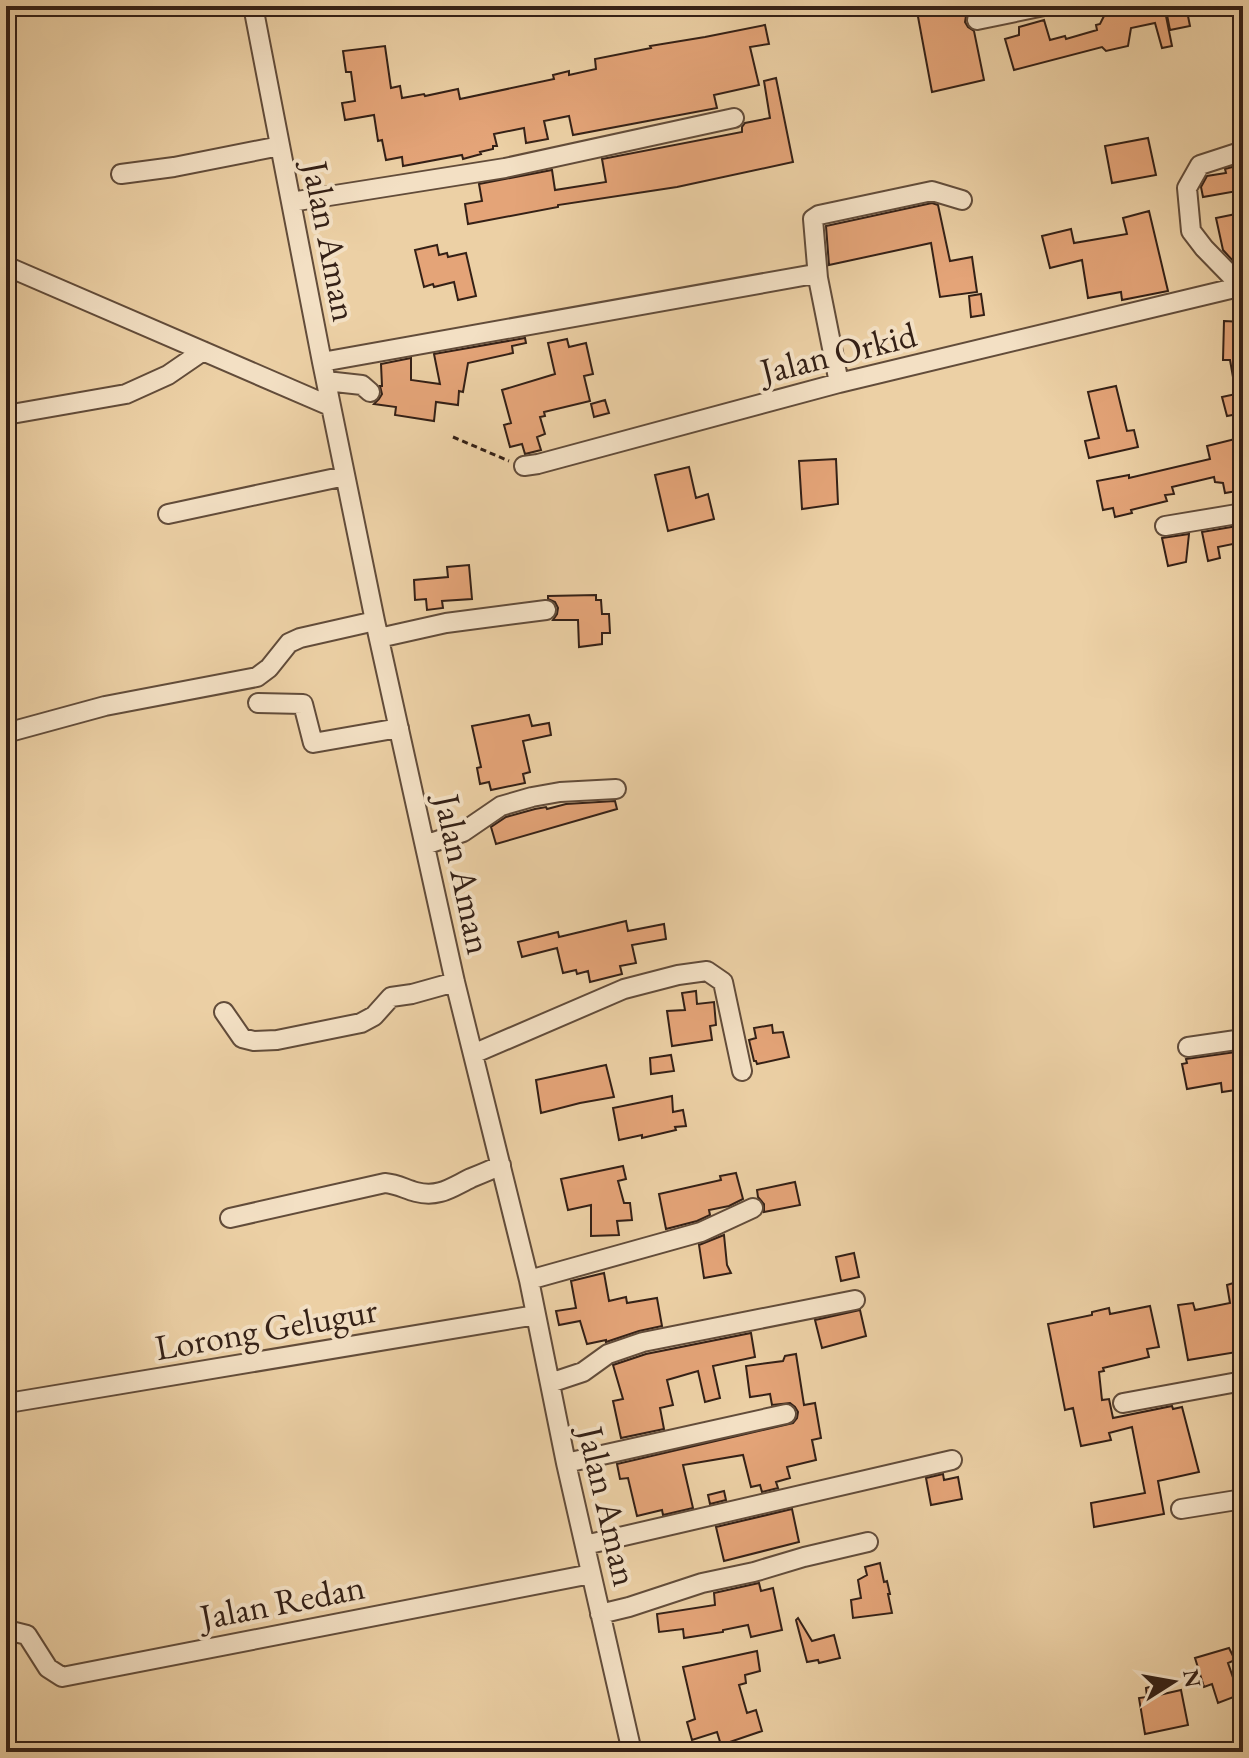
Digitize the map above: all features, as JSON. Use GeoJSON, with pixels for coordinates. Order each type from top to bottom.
{"type":"FeatureCollection","features":[{"type":"Feature","properties":{"kind":"street","name":"Jalan Aman"},"geometry":{"type":"LineString","coordinates":[[253,6],[280,146],[303,199],[330,406],[455,982],[529,1280],[550,1383],[597,1542],[591,1574],[614,1611],[632,1752]]}},
{"type":"Feature","properties":{"kind":"street"},"geometry":{"type":"LineString","coordinates":[[977,20],[1044,6]]}},
{"type":"Feature","properties":{"kind":"street"},"geometry":{"type":"LineString","coordinates":[[303,199],[505,168],[734,118]]}},
{"type":"Feature","properties":{"kind":"street"},"geometry":{"type":"LineString","coordinates":[[121,174],[280,146]]}},
{"type":"Feature","properties":{"kind":"street"},"geometry":{"type":"LineString","coordinates":[[1242,286],[1191,231],[1187,188],[1200,165],[1243,151]]}},
{"type":"Feature","properties":{"kind":"street"},"geometry":{"type":"LineString","coordinates":[[839,383],[818,278],[813,219],[819,215],[932,191],[962,200]]}},
{"type":"Feature","properties":{"kind":"street"},"geometry":{"type":"LineString","coordinates":[[6,266],[330,406]]}},
{"type":"Feature","properties":{"kind":"street"},"geometry":{"type":"LineString","coordinates":[[322,362],[809,275],[818,278]]}},
{"type":"Feature","properties":{"kind":"street","name":"Jalan Orkid"},"geometry":{"type":"LineString","coordinates":[[524,466],[839,383],[1242,286]]}},
{"type":"Feature","properties":{"kind":"street"},"geometry":{"type":"LineString","coordinates":[[6,415],[126,394],[168,375],[203,351]]}},
{"type":"Feature","properties":{"kind":"street"},"geometry":{"type":"LineString","coordinates":[[326,381],[362,385],[370,392]]}},
{"type":"Feature","properties":{"kind":"street"},"geometry":{"type":"LineString","coordinates":[[168,514],[345,476]]}},
{"type":"Feature","properties":{"kind":"street"},"geometry":{"type":"LineString","coordinates":[[1165,526],[1243,513]]}},
{"type":"Feature","properties":{"kind":"street"},"geometry":{"type":"LineString","coordinates":[[6,733],[105,706],[257,677],[269,668],[289,643],[300,638],[546,610]]}},
{"type":"Feature","properties":{"kind":"street"},"geometry":{"type":"LineString","coordinates":[[258,703],[303,704],[313,743],[399,728]]}},
{"type":"Feature","properties":{"kind":"street"},"geometry":{"type":"LineString","coordinates":[[425,845],[463,832],[501,806],[560,792],[616,789]]}},
{"type":"Feature","properties":{"kind":"street"},"geometry":{"type":"LineString","coordinates":[[473,1054],[624,989],[707,971],[723,982],[742,1071]]}},
{"type":"Feature","properties":{"kind":"street"},"geometry":{"type":"LineString","coordinates":[[224,1012],[242,1038],[277,1040],[361,1023],[374,1016],[391,997],[455,982]]}},
{"type":"Feature","properties":{"kind":"street"},"geometry":{"type":"LineString","coordinates":[[1188,1047],[1243,1039]]}},
{"type":"Feature","properties":{"kind":"street"},"geometry":{"type":"LineString","coordinates":[[230,1218],[385,1183],[417,1192],[434,1193],[449,1190],[501,1165]]}},
{"type":"Feature","properties":{"kind":"street"},"geometry":{"type":"LineString","coordinates":[[529,1280],[701,1232],[753,1208]]}},
{"type":"Feature","properties":{"kind":"street"},"geometry":{"type":"LineString","coordinates":[[550,1383],[583,1372],[608,1354],[643,1342],[855,1300]]}},
{"type":"Feature","properties":{"kind":"street","name":"Lorong Gelugur"},"geometry":{"type":"LineString","coordinates":[[6,1405],[536,1315]]}},
{"type":"Feature","properties":{"kind":"street"},"geometry":{"type":"LineString","coordinates":[[1123,1403],[1243,1381]]}},
{"type":"Feature","properties":{"kind":"street"},"geometry":{"type":"LineString","coordinates":[[573,1462],[786,1414]]}},
{"type":"Feature","properties":{"kind":"street"},"geometry":{"type":"LineString","coordinates":[[6,1423],[6,1453]]}},
{"type":"Feature","properties":{"kind":"street"},"geometry":{"type":"LineString","coordinates":[[597,1542],[952,1460]]}},
{"type":"Feature","properties":{"kind":"street"},"geometry":{"type":"LineString","coordinates":[[1181,1509],[1243,1499]]}},
{"type":"Feature","properties":{"kind":"street"},"geometry":{"type":"LineString","coordinates":[[614,1611],[702,1583],[868,1542]]}},
{"type":"Feature","properties":{"kind":"street","name":"Jalan Redan"},"geometry":{"type":"LineString","coordinates":[[6,1633],[27,1635],[48,1668],[62,1677],[591,1574]]}},
{"type":"Feature","properties":{"kind":"path"},"geometry":{"type":"LineString","coordinates":[[453,437],[524,466]]}},
{"type":"Feature","properties":{"kind":"building"},"geometry":{"type":"Polygon","coordinates":[[[916,6],[969,6],[965,22],[974,31],[984,80],[932,92],[916,6]]]}},
{"type":"Feature","properties":{"kind":"building"},"geometry":{"type":"Polygon","coordinates":[[[1126,6],[1164,6],[1172,46],[1162,48],[1155,23],[1131,28],[1128,46],[1106,51],[1102,47],[1014,70],[1005,39],[1019,35],[1019,27],[1044,20],[1050,40],[1065,36],[1066,39],[1097,30],[1096,25],[1104,16],[1128,12],[1126,6]]]}},
{"type":"Feature","properties":{"kind":"building"},"geometry":{"type":"Polygon","coordinates":[[[1187,11],[1190,26],[1170,30],[1167,15],[1187,11]]]}},
{"type":"Feature","properties":{"kind":"building"},"geometry":{"type":"Polygon","coordinates":[[[765,25],[769,44],[750,47],[759,85],[714,95],[717,108],[573,135],[569,116],[544,121],[548,139],[526,143],[524,128],[494,134],[497,146],[481,154],[403,166],[402,157],[386,160],[382,140],[378,141],[374,115],[345,120],[342,103],[355,101],[351,72],[346,72],[343,51],[385,46],[391,88],[400,86],[402,98],[458,89],[460,99],[554,79],[553,75],[569,71],[569,75],[596,69],[595,59],[765,25]]]}},
{"type":"Feature","properties":{"kind":"building"},"geometry":{"type":"Polygon","coordinates":[[[776,78],[793,162],[677,187],[558,205],[468,224],[465,204],[482,201],[479,184],[552,170],[555,190],[606,182],[602,159],[742,132],[745,123],[770,118],[764,81],[776,78]]]}},
{"type":"Feature","properties":{"kind":"building"},"geometry":{"type":"Polygon","coordinates":[[[1148,138],[1156,175],[1112,183],[1105,146],[1148,138]]]}},
{"type":"Feature","properties":{"kind":"building"},"geometry":{"type":"Polygon","coordinates":[[[1243,164],[1243,190],[1203,197],[1201,187],[1207,176],[1226,173],[1225,169],[1243,164]]]}},
{"type":"Feature","properties":{"kind":"building"},"geometry":{"type":"Polygon","coordinates":[[[932,203],[938,205],[950,261],[972,257],[977,292],[940,297],[931,243],[829,265],[826,226],[932,203]]]}},
{"type":"Feature","properties":{"kind":"building"},"geometry":{"type":"Polygon","coordinates":[[[1149,211],[1168,291],[1122,300],[1121,292],[1088,298],[1082,260],[1050,268],[1042,236],[1071,229],[1074,243],[1127,234],[1123,218],[1149,211]]]}},
{"type":"Feature","properties":{"kind":"building"},"geometry":{"type":"Polygon","coordinates":[[[1236,214],[1243,260],[1234,262],[1223,250],[1216,218],[1236,214]]]}},
{"type":"Feature","properties":{"kind":"building"},"geometry":{"type":"Polygon","coordinates":[[[437,245],[439,255],[447,253],[448,257],[466,253],[476,296],[458,300],[454,282],[424,287],[415,250],[437,245]]]}},
{"type":"Feature","properties":{"kind":"building"},"geometry":{"type":"Polygon","coordinates":[[[981,294],[984,315],[971,317],[969,296],[981,294]]]}},
{"type":"Feature","properties":{"kind":"building"},"geometry":{"type":"Polygon","coordinates":[[[1224,321],[1243,322],[1243,413],[1227,416],[1222,397],[1236,394],[1230,360],[1223,360],[1224,321]]]}},
{"type":"Feature","properties":{"kind":"building"},"geometry":{"type":"Polygon","coordinates":[[[525,338],[526,343],[512,346],[513,353],[468,363],[458,405],[436,402],[434,421],[395,415],[396,407],[374,404],[382,394],[381,364],[411,358],[411,380],[440,384],[434,354],[525,338]]]}},
{"type":"Feature","properties":{"kind":"building"},"geometry":{"type":"Polygon","coordinates":[[[567,339],[569,347],[586,343],[593,374],[584,376],[590,401],[544,412],[545,416],[540,417],[545,434],[537,437],[541,450],[525,454],[522,444],[510,447],[504,425],[511,423],[502,390],[555,374],[548,343],[567,339]]]}},
{"type":"Feature","properties":{"kind":"building"},"geometry":{"type":"Polygon","coordinates":[[[1116,386],[1127,431],[1134,430],[1138,447],[1089,458],[1085,441],[1099,438],[1088,392],[1116,386]]]}},
{"type":"Feature","properties":{"kind":"building"},"geometry":{"type":"Polygon","coordinates":[[[605,400],[609,413],[594,417],[591,404],[605,400]]]}},
{"type":"Feature","properties":{"kind":"building"},"geometry":{"type":"Polygon","coordinates":[[[1243,437],[1243,490],[1225,493],[1223,483],[1215,482],[1214,477],[1172,487],[1174,494],[1165,495],[1167,501],[1131,510],[1132,513],[1115,517],[1113,508],[1103,510],[1097,481],[1129,475],[1129,478],[1210,459],[1207,446],[1243,437]]]}},
{"type":"Feature","properties":{"kind":"building"},"geometry":{"type":"Polygon","coordinates":[[[836,459],[838,504],[802,509],[799,461],[836,459]]]}},
{"type":"Feature","properties":{"kind":"building"},"geometry":{"type":"Polygon","coordinates":[[[689,467],[696,498],[708,494],[714,519],[668,531],[655,475],[689,467]]]}},
{"type":"Feature","properties":{"kind":"building"},"geometry":{"type":"Polygon","coordinates":[[[1243,525],[1243,542],[1218,547],[1220,558],[1208,561],[1202,532],[1243,525]]]}},
{"type":"Feature","properties":{"kind":"building"},"geometry":{"type":"Polygon","coordinates":[[[1189,534],[1186,562],[1168,566],[1162,538],[1189,534]]]}},
{"type":"Feature","properties":{"kind":"building"},"geometry":{"type":"Polygon","coordinates":[[[469,565],[472,599],[442,601],[443,608],[427,610],[426,599],[415,600],[414,580],[448,577],[447,567],[469,565]]]}},
{"type":"Feature","properties":{"kind":"building"},"geometry":{"type":"Polygon","coordinates":[[[596,595],[596,600],[601,600],[602,614],[609,614],[610,633],[602,633],[602,644],[579,647],[578,620],[553,620],[558,608],[548,596],[596,595]]]}},
{"type":"Feature","properties":{"kind":"building"},"geometry":{"type":"Polygon","coordinates":[[[529,715],[532,726],[549,723],[551,735],[523,741],[530,772],[523,774],[525,783],[491,790],[489,782],[480,784],[477,768],[481,767],[472,726],[529,715]]]}},
{"type":"Feature","properties":{"kind":"building"},"geometry":{"type":"Polygon","coordinates":[[[615,801],[617,809],[496,844],[491,827],[506,817],[535,809],[615,801]]]}},
{"type":"Feature","properties":{"kind":"building"},"geometry":{"type":"Polygon","coordinates":[[[626,921],[628,931],[664,924],[666,939],[632,945],[636,963],[620,966],[622,974],[590,982],[588,971],[563,973],[557,948],[522,957],[518,942],[558,932],[559,937],[626,921]]]}},
{"type":"Feature","properties":{"kind":"building"},"geometry":{"type":"Polygon","coordinates":[[[696,991],[697,1004],[714,1002],[716,1025],[710,1026],[712,1040],[672,1046],[667,1011],[685,1010],[682,993],[696,991]]]}},
{"type":"Feature","properties":{"kind":"building"},"geometry":{"type":"Polygon","coordinates":[[[772,1025],[773,1033],[783,1032],[789,1057],[757,1064],[749,1040],[756,1038],[754,1028],[772,1025]]]}},
{"type":"Feature","properties":{"kind":"building"},"geometry":{"type":"Polygon","coordinates":[[[1243,1051],[1243,1089],[1222,1092],[1221,1083],[1187,1089],[1182,1064],[1187,1063],[1186,1059],[1243,1051]]]}},
{"type":"Feature","properties":{"kind":"building"},"geometry":{"type":"Polygon","coordinates":[[[671,1055],[674,1071],[651,1074],[650,1058],[671,1055]]]}},
{"type":"Feature","properties":{"kind":"building"},"geometry":{"type":"Polygon","coordinates":[[[606,1065],[614,1097],[541,1113],[536,1080],[606,1065]]]}},
{"type":"Feature","properties":{"kind":"building"},"geometry":{"type":"Polygon","coordinates":[[[672,1096],[673,1112],[683,1110],[686,1126],[642,1138],[642,1135],[619,1140],[613,1108],[672,1096]]]}},
{"type":"Feature","properties":{"kind":"building"},"geometry":{"type":"Polygon","coordinates":[[[623,1166],[626,1179],[618,1181],[624,1203],[630,1203],[632,1220],[617,1221],[619,1235],[591,1236],[591,1205],[568,1210],[561,1179],[623,1166]]]}},
{"type":"Feature","properties":{"kind":"building"},"geometry":{"type":"Polygon","coordinates":[[[736,1173],[743,1199],[709,1210],[710,1215],[697,1221],[666,1229],[659,1194],[721,1180],[720,1176],[736,1173]]]}},
{"type":"Feature","properties":{"kind":"building"},"geometry":{"type":"Polygon","coordinates":[[[795,1182],[800,1205],[764,1212],[764,1204],[757,1190],[795,1182]]]}},
{"type":"Feature","properties":{"kind":"building"},"geometry":{"type":"Polygon","coordinates":[[[724,1235],[727,1265],[731,1273],[704,1278],[699,1245],[724,1235]]]}},
{"type":"Feature","properties":{"kind":"building"},"geometry":{"type":"Polygon","coordinates":[[[854,1253],[859,1277],[841,1281],[836,1257],[854,1253]]]}},
{"type":"Feature","properties":{"kind":"building"},"geometry":{"type":"Polygon","coordinates":[[[604,1273],[609,1301],[626,1297],[627,1303],[657,1298],[662,1326],[606,1342],[587,1344],[580,1321],[559,1325],[556,1311],[576,1308],[571,1281],[604,1273]]]}},
{"type":"Feature","properties":{"kind":"building"},"geometry":{"type":"Polygon","coordinates":[[[1243,1280],[1243,1351],[1188,1360],[1178,1305],[1193,1303],[1195,1310],[1230,1303],[1227,1285],[1243,1280]]]}},
{"type":"Feature","properties":{"kind":"building"},"geometry":{"type":"Polygon","coordinates":[[[1150,1306],[1159,1347],[1147,1349],[1149,1357],[1103,1368],[1104,1371],[1099,1372],[1102,1400],[1109,1399],[1113,1418],[1172,1406],[1173,1409],[1182,1407],[1199,1472],[1158,1481],[1164,1514],[1094,1527],[1091,1503],[1145,1493],[1132,1427],[1109,1433],[1111,1440],[1081,1446],[1073,1408],[1065,1410],[1048,1324],[1092,1315],[1092,1312],[1109,1308],[1110,1314],[1150,1306]]]}},
{"type":"Feature","properties":{"kind":"building"},"geometry":{"type":"Polygon","coordinates":[[[860,1310],[866,1336],[822,1348],[815,1320],[860,1310]]]}},
{"type":"Feature","properties":{"kind":"building"},"geometry":{"type":"Polygon","coordinates":[[[751,1333],[755,1357],[713,1366],[720,1398],[705,1402],[698,1371],[667,1380],[673,1405],[660,1408],[664,1429],[621,1438],[613,1401],[623,1399],[613,1365],[646,1354],[751,1333]]]}},
{"type":"Feature","properties":{"kind":"building"},"geometry":{"type":"Polygon","coordinates":[[[796,1354],[804,1405],[815,1403],[821,1438],[812,1440],[816,1460],[787,1467],[790,1478],[776,1482],[778,1488],[762,1492],[760,1485],[751,1487],[743,1455],[683,1465],[693,1508],[663,1515],[662,1510],[637,1516],[628,1478],[620,1479],[617,1464],[793,1423],[798,1412],[790,1403],[772,1405],[770,1394],[750,1397],[746,1366],[783,1361],[785,1356],[796,1354]]]}},
{"type":"Feature","properties":{"kind":"building"},"geometry":{"type":"Polygon","coordinates":[[[943,1474],[944,1480],[958,1477],[962,1499],[931,1505],[926,1478],[943,1474]]]}},
{"type":"Feature","properties":{"kind":"building"},"geometry":{"type":"Polygon","coordinates":[[[724,1491],[726,1500],[710,1504],[708,1495],[724,1491]]]}},
{"type":"Feature","properties":{"kind":"building"},"geometry":{"type":"Polygon","coordinates":[[[792,1509],[799,1542],[724,1561],[716,1527],[792,1509]]]}},
{"type":"Feature","properties":{"kind":"building"},"geometry":{"type":"Polygon","coordinates":[[[880,1563],[884,1582],[887,1581],[892,1613],[853,1618],[851,1600],[861,1598],[858,1580],[867,1575],[865,1567],[880,1563]]]}},
{"type":"Feature","properties":{"kind":"building"},"geometry":{"type":"Polygon","coordinates":[[[759,1583],[761,1591],[773,1588],[782,1630],[751,1637],[748,1625],[684,1638],[683,1629],[659,1632],[657,1614],[715,1605],[714,1593],[759,1583]]]}},
{"type":"Feature","properties":{"kind":"building"},"geometry":{"type":"Polygon","coordinates":[[[798,1618],[812,1641],[834,1635],[840,1658],[819,1663],[818,1660],[807,1662],[798,1618]]]}},
{"type":"Feature","properties":{"kind":"building"},"geometry":{"type":"Polygon","coordinates":[[[1229,1648],[1235,1660],[1228,1663],[1239,1695],[1218,1703],[1212,1684],[1204,1687],[1195,1658],[1229,1648]]]}},
{"type":"Feature","properties":{"kind":"building"},"geometry":{"type":"Polygon","coordinates":[[[757,1651],[760,1671],[745,1675],[746,1683],[739,1685],[747,1713],[756,1710],[762,1731],[721,1745],[717,1732],[692,1740],[687,1722],[695,1719],[683,1667],[757,1651]]]}},
{"type":"Feature","properties":{"kind":"building"},"geometry":{"type":"Polygon","coordinates":[[[1157,1685],[1159,1695],[1181,1690],[1188,1725],[1145,1734],[1139,1698],[1147,1697],[1146,1688],[1157,1685]]]}}]}
